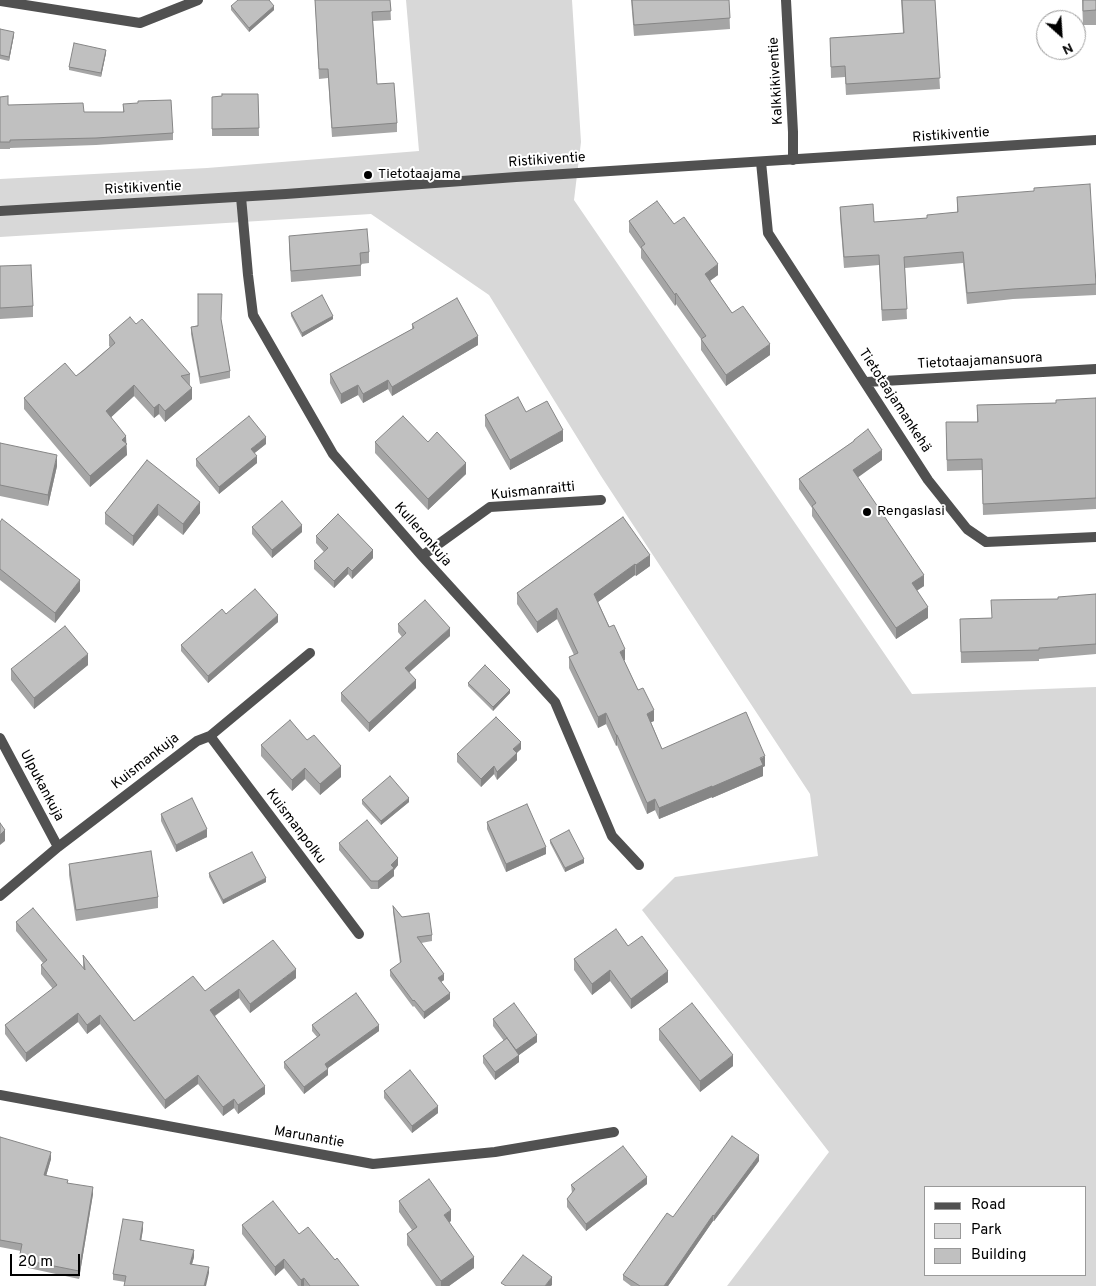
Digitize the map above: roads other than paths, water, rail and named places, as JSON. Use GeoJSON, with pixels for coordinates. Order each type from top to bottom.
{"type":"FeatureCollection","features":[{"type":"Feature","properties":{"kind":"street"},"geometry":{"type":"LineString","coordinates":[[0,1],[140,23],[198,0]]}},
{"type":"Feature","properties":{"kind":"street","name":"Kalkkikiventie"},"geometry":{"type":"LineString","coordinates":[[786,0],[793,160]]}},
{"type":"Feature","properties":{"kind":"street","name":"Ristikiventie"},"geometry":{"type":"LineString","coordinates":[[0,210],[241,197],[516,177],[1096,140]]}},
{"type":"Feature","properties":{"kind":"street","name":"Tietotaajamankehä"},"geometry":{"type":"LineString","coordinates":[[762,162],[768,233],[928,480],[967,528],[986,542],[1096,537]]}},
{"type":"Feature","properties":{"kind":"street","name":"Kulleronkuja"},"geometry":{"type":"LineString","coordinates":[[241,197],[253,315],[333,454],[422,556],[555,702],[612,836],[639,864]]}},
{"type":"Feature","properties":{"kind":"street","name":"Tietotaajamansuora"},"geometry":{"type":"LineString","coordinates":[[866,382],[1096,370]]}},
{"type":"Feature","properties":{"kind":"street","name":"Kuismanraitti"},"geometry":{"type":"LineString","coordinates":[[422,556],[490,507],[601,500]]}},
{"type":"Feature","properties":{"kind":"street","name":"Kuismankuja"},"geometry":{"type":"LineString","coordinates":[[0,896],[58,847],[196,741],[210,736],[310,653]]}},
{"type":"Feature","properties":{"kind":"street","name":"Kuismanpolku"},"geometry":{"type":"LineString","coordinates":[[210,736],[359,934]]}},
{"type":"Feature","properties":{"kind":"street","name":"Ulpukankuja"},"geometry":{"type":"LineString","coordinates":[[0,738],[58,847]]}},
{"type":"Feature","properties":{"kind":"street","name":"Marunantie"},"geometry":{"type":"LineString","coordinates":[[0,1096],[373,1164],[495,1152],[614,1132]]}},
{"type":"Feature","properties":{"kind":"place","name":"Tietotaajama"},"geometry":{"type":"Point","coordinates":[368,175]}},
{"type":"Feature","properties":{"kind":"place","name":"Rengaslasi"},"geometry":{"type":"Point","coordinates":[867,512]}}]}
